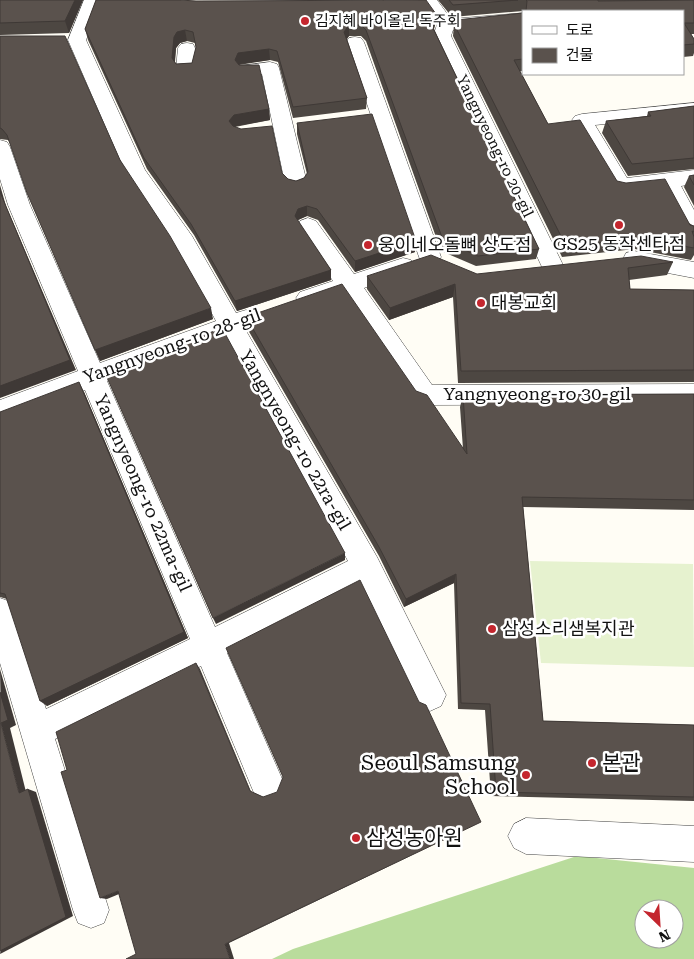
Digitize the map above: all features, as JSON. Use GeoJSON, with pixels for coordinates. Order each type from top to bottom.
{"type":"FeatureCollection","features":[{"type":"Feature","properties":{"kind":"street","name":"Yangnyeong-ro 22ra-gil"},"geometry":{"type":"LineString","coordinates":[[100,1],[67,40],[135,171],[184,242],[366,567],[430,695]]}},
{"type":"Feature","properties":{"kind":"street"},"geometry":{"type":"LineString","coordinates":[[370,3],[429,1],[446,25],[522,18]]}},
{"type":"Feature","properties":{"kind":"street","name":"Yangnyeong-ro 20-gil"},"geometry":{"type":"LineString","coordinates":[[446,25],[442,36],[563,266],[527,270]]}},
{"type":"Feature","properties":{"kind":"street","name":"Yangnyeong-ro 28-gil"},"geometry":{"type":"LineString","coordinates":[[0,411],[91,375],[348,284],[439,261],[370,117],[355,42]]}},
{"type":"Feature","properties":{"kind":"street"},"geometry":{"type":"LineString","coordinates":[[185,69],[187,48]]}},
{"type":"Feature","properties":{"kind":"street"},"geometry":{"type":"LineString","coordinates":[[247,70],[270,68],[285,127],[296,183]]}},
{"type":"Feature","properties":{"kind":"street"},"geometry":{"type":"LineString","coordinates":[[694,109],[582,120],[621,186],[694,177]]}},
{"type":"Feature","properties":{"kind":"street","name":"Yangnyeong-ro 22ma-gil"},"geometry":{"type":"LineString","coordinates":[[0,148],[19,205],[266,781]]}},
{"type":"Feature","properties":{"kind":"street"},"geometry":{"type":"LineString","coordinates":[[668,181],[694,230]]}},
{"type":"Feature","properties":{"kind":"street"},"geometry":{"type":"LineString","coordinates":[[308,226],[348,284]]}},
{"type":"Feature","properties":{"kind":"street"},"geometry":{"type":"LineString","coordinates":[[608,262],[635,259],[694,270]]}},
{"type":"Feature","properties":{"kind":"street","name":"Yangnyeong-ro 30-gil"},"geometry":{"type":"LineString","coordinates":[[348,284],[425,395],[694,394]]}},
{"type":"Feature","properties":{"kind":"street"},"geometry":{"type":"LineString","coordinates":[[37,731],[366,567]]}},
{"type":"Feature","properties":{"kind":"street"},"geometry":{"type":"LineString","coordinates":[[0,612],[91,910]]}},
{"type":"Feature","properties":{"kind":"street"},"geometry":{"type":"LineString","coordinates":[[526,836],[694,844]]}},
{"type":"Feature","properties":{"kind":"green space"},"geometry":{"type":"Polygon","coordinates":[[[530,561],[693,564],[694,667],[541,663],[530,561]]]}},
{"type":"Feature","properties":{"kind":"green space"},"geometry":{"type":"Polygon","coordinates":[[[577,856],[694,868],[694,959],[272,959],[293,949],[577,856]]]}},
{"type":"Feature","properties":{"kind":"building"},"geometry":{"type":"Polygon","coordinates":[[[0,0],[75,0],[65,21],[0,23],[0,0]]]}},
{"type":"Feature","properties":{"kind":"building"},"geometry":{"type":"Polygon","coordinates":[[[96,0],[426,0],[436,14],[432,26],[539,249],[478,256],[443,240],[366,30],[361,25],[349,25],[344,32],[367,98],[293,107],[277,51],[269,49],[238,53],[235,60],[239,65],[259,65],[269,109],[234,115],[229,121],[233,126],[241,129],[272,126],[282,173],[288,179],[296,181],[304,178],[308,172],[297,123],[372,114],[416,241],[355,261],[317,209],[307,206],[298,209],[295,216],[331,270],[235,301],[191,224],[144,158],[85,29],[96,0]],[[185,30],[177,32],[174,37],[172,58],[176,64],[192,63],[196,47],[193,32],[185,30]]]}},
{"type":"Feature","properties":{"kind":"building"},"geometry":{"type":"Polygon","coordinates":[[[449,0],[518,0],[453,5],[449,0]]]}},
{"type":"Feature","properties":{"kind":"building"},"geometry":{"type":"Polygon","coordinates":[[[694,0],[694,23],[684,23],[684,10],[526,10],[527,1],[694,0]]]}},
{"type":"Feature","properties":{"kind":"building"},"geometry":{"type":"Polygon","coordinates":[[[522,13],[522,59],[514,60],[548,124],[580,120],[617,181],[626,183],[665,179],[690,225],[694,226],[694,232],[692,231],[694,248],[640,238],[566,246],[454,24],[456,20],[522,13]]]}},
{"type":"Feature","properties":{"kind":"building"},"geometry":{"type":"Polygon","coordinates":[[[684,23],[694,39],[694,44],[684,45],[684,23]]]}},
{"type":"Feature","properties":{"kind":"building"},"geometry":{"type":"Polygon","coordinates":[[[0,36],[65,36],[120,160],[170,236],[211,308],[95,350],[27,193],[7,135],[0,128],[0,36]]]}},
{"type":"Feature","properties":{"kind":"building"},"geometry":{"type":"Polygon","coordinates":[[[694,106],[694,158],[632,164],[606,121],[651,116],[648,112],[694,106]]]}},
{"type":"Feature","properties":{"kind":"building"},"geometry":{"type":"Polygon","coordinates":[[[694,175],[694,185],[689,176],[694,175]]]}},
{"type":"Feature","properties":{"kind":"building"},"geometry":{"type":"Polygon","coordinates":[[[0,192],[70,360],[0,386],[0,192]]]}},
{"type":"Feature","properties":{"kind":"building"},"geometry":{"type":"Polygon","coordinates":[[[431,255],[477,274],[641,256],[673,262],[628,268],[630,289],[694,290],[694,370],[461,371],[455,284],[390,308],[367,276],[431,255]]]}},
{"type":"Feature","properties":{"kind":"building"},"geometry":{"type":"Polygon","coordinates":[[[342,284],[416,391],[427,395],[467,454],[463,395],[694,394],[694,500],[522,497],[543,721],[694,725],[694,797],[496,792],[490,704],[461,703],[456,574],[406,599],[379,547],[246,317],[342,284]]]}},
{"type":"Feature","properties":{"kind":"building"},"geometry":{"type":"Polygon","coordinates":[[[222,328],[345,553],[213,618],[105,373],[222,328]]]}},
{"type":"Feature","properties":{"kind":"building"},"geometry":{"type":"Polygon","coordinates":[[[79,382],[184,632],[40,701],[5,594],[0,593],[0,412],[79,382]]]}},
{"type":"Feature","properties":{"kind":"building"},"geometry":{"type":"Polygon","coordinates":[[[360,580],[419,702],[426,705],[481,822],[225,944],[230,959],[126,959],[136,954],[118,891],[100,898],[61,772],[67,770],[56,732],[196,663],[250,791],[263,797],[277,792],[283,777],[226,648],[360,580]]]}},
{"type":"Feature","properties":{"kind":"building"},"geometry":{"type":"Polygon","coordinates":[[[0,692],[8,720],[1,723],[19,793],[28,789],[66,917],[0,951],[0,692]]]}},
{"type":"Feature","properties":{"kind":"place","name":"김지혜 바이올린 독주회"},"geometry":{"type":"Point","coordinates":[305,21]}},
{"type":"Feature","properties":{"kind":"place","name":"GS25 동작센타점"},"geometry":{"type":"Point","coordinates":[619,225]}},
{"type":"Feature","properties":{"kind":"place","name":"웅이네오돌뼈 상도점"},"geometry":{"type":"Point","coordinates":[368,245]}},
{"type":"Feature","properties":{"kind":"place","name":"대봉교회"},"geometry":{"type":"Point","coordinates":[481,303]}},
{"type":"Feature","properties":{"kind":"place","name":"삼성소리샘복지관"},"geometry":{"type":"Point","coordinates":[492,629]}},
{"type":"Feature","properties":{"kind":"place","name":"본관"},"geometry":{"type":"Point","coordinates":[592,763]}},
{"type":"Feature","properties":{"kind":"place","name":"Seoul Samsung School"},"geometry":{"type":"Point","coordinates":[526,775]}},
{"type":"Feature","properties":{"kind":"place","name":"삼성농아원"},"geometry":{"type":"Point","coordinates":[356,838]}}]}
